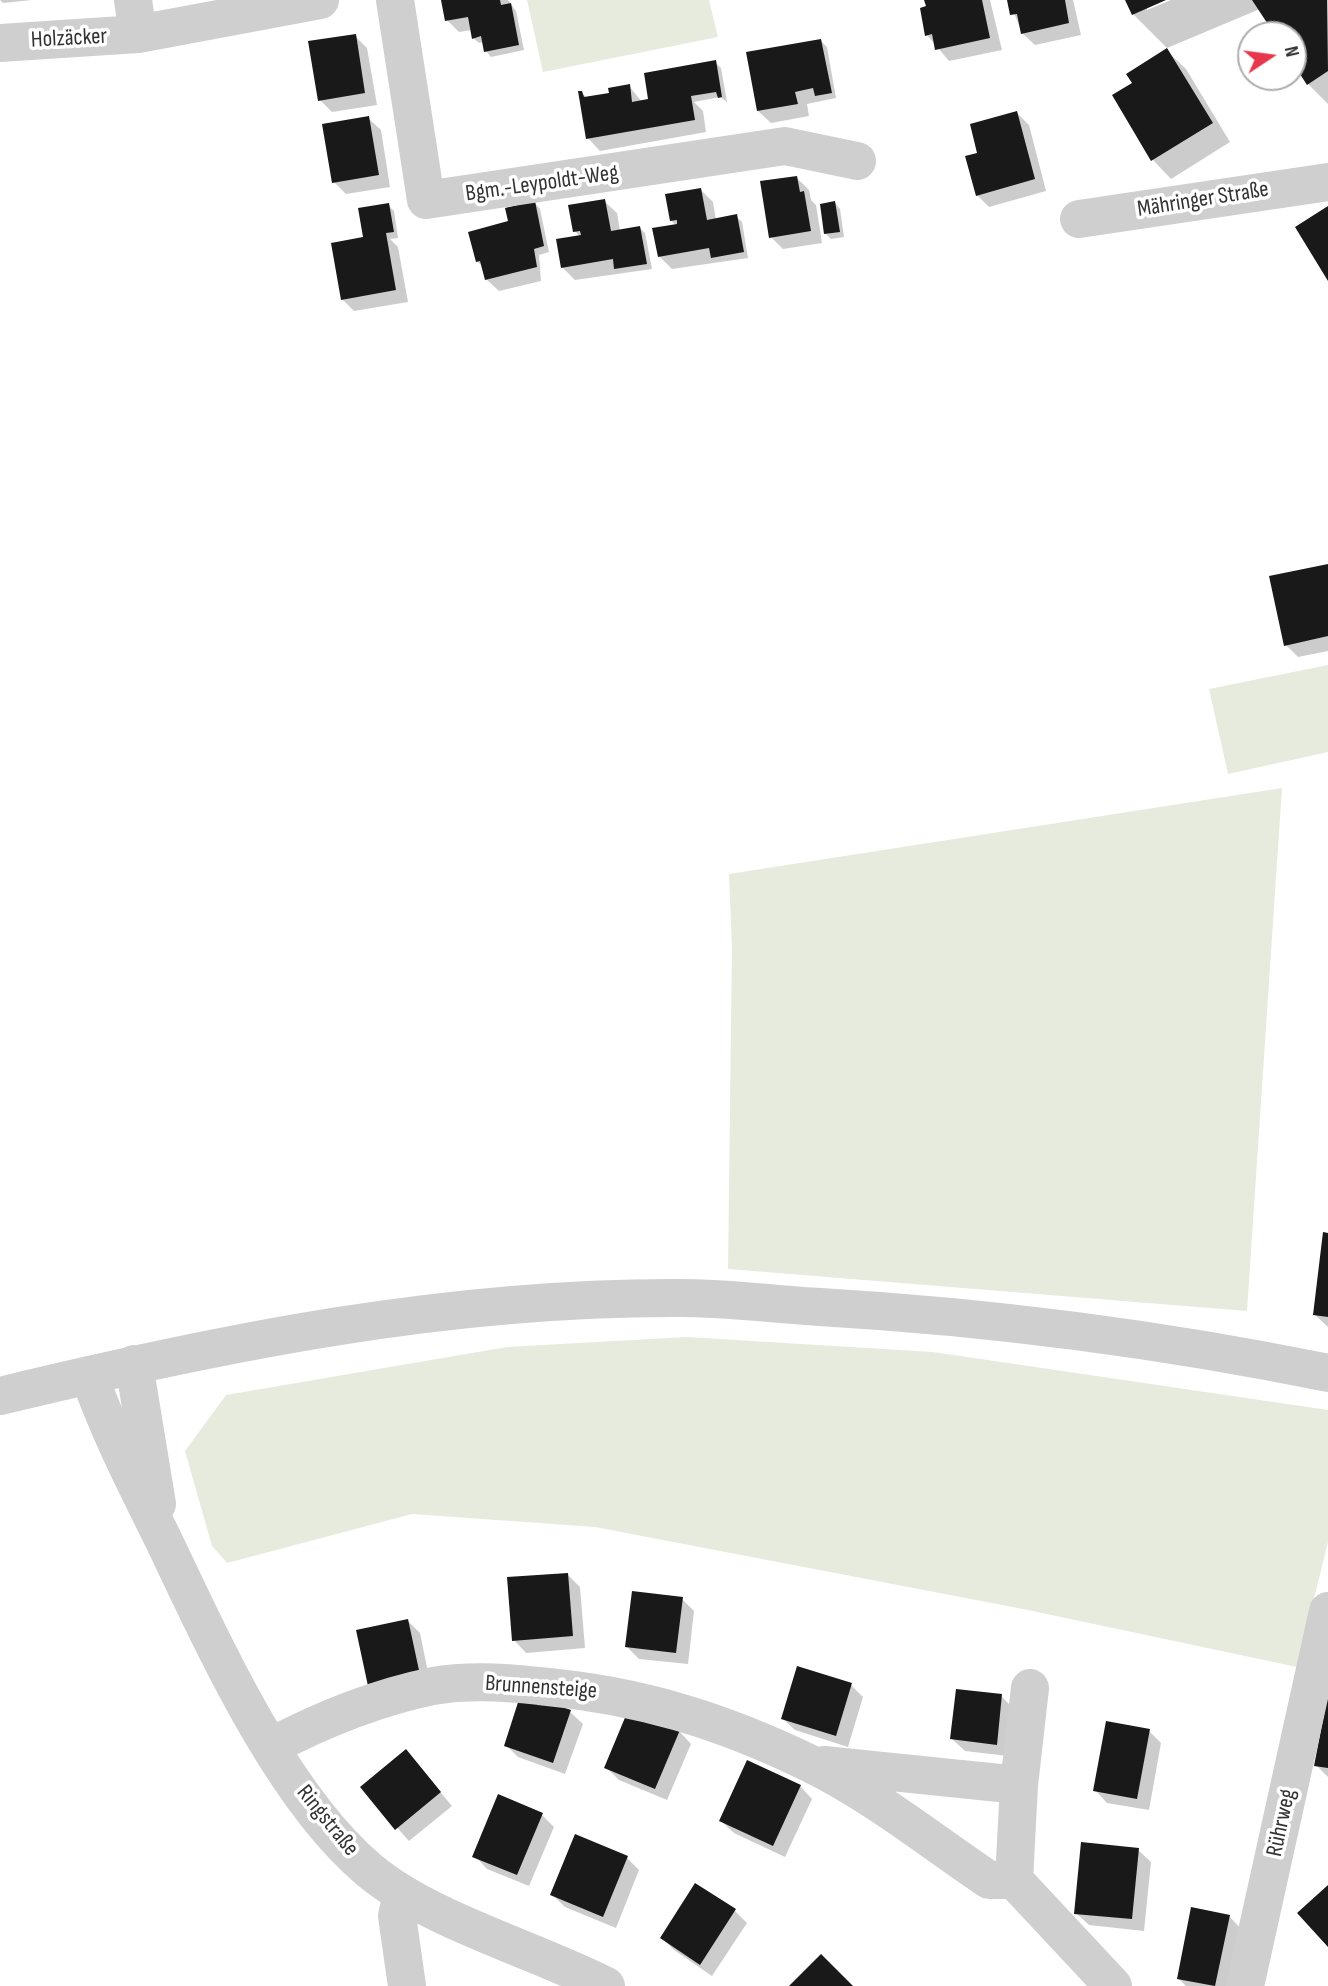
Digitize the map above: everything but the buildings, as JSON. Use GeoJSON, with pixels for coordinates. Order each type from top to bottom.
{"type":"FeatureCollection","features":[{"type":"Feature","properties":{"kind":"street"},"geometry":{"type":"LineString","coordinates":[[135,17],[320,0]]}},
{"type":"Feature","properties":{"kind":"street","name":"Bgm.-Leypoldt-Weg"},"geometry":{"type":"LineString","coordinates":[[395,0],[426,200],[785,146],[857,161]]}},
{"type":"Feature","properties":{"kind":"street","name":"Holzäcker"},"geometry":{"type":"LineString","coordinates":[[0,43],[135,17]]}},
{"type":"Feature","properties":{"kind":"street","name":"Mähringer Straße"},"geometry":{"type":"LineString","coordinates":[[1079,219],[1328,182]]}},
{"type":"Feature","properties":{"kind":"street"},"geometry":{"type":"LineString","coordinates":[[0,1396],[134,1364],[310,1328],[513,1306],[680,1298],[949,1315],[1256,1358],[1328,1373]]}},
{"type":"Feature","properties":{"kind":"street","name":"Ringstraße"},"geometry":{"type":"LineString","coordinates":[[134,1364],[162,1537]]}},
{"type":"Feature","properties":{"kind":"street","name":"Ringstraße"},"geometry":{"type":"LineString","coordinates":[[89,1375],[108,1431],[199,1615],[270,1747],[330,1833],[369,1870],[402,1894],[606,1986]]}},
{"type":"Feature","properties":{"kind":"street","name":"Rührweg"},"geometry":{"type":"LineString","coordinates":[[1245,1986],[1323,1660],[1328,1611]]}},
{"type":"Feature","properties":{"kind":"street","name":"Brunnensteige"},"geometry":{"type":"LineString","coordinates":[[270,1747],[331,1716],[384,1698],[436,1686],[504,1682],[605,1692],[685,1712],[811,1764],[855,1789],[989,1880],[1014,1880]]}},
{"type":"Feature","properties":{"kind":"street"},"geometry":{"type":"LineString","coordinates":[[1030,1688],[1019,1785],[1014,1880],[1113,1986]]}},
{"type":"Feature","properties":{"kind":"street","name":"Brunnensteige"},"geometry":{"type":"LineString","coordinates":[[811,1764],[1019,1785]]}},
{"type":"Feature","properties":{"kind":"street"},"geometry":{"type":"LineString","coordinates":[[402,1894],[397,1916],[407,1986]]}},
{"type":"Feature","properties":{"kind":"shaded area"},"geometry":{"type":"Polygon","coordinates":[[[527,0],[709,0],[718,37],[543,72],[527,0]]]}},
{"type":"Feature","properties":{"kind":"shaded area"},"geometry":{"type":"Polygon","coordinates":[[[1328,665],[1328,752],[1228,774],[1209,689],[1328,665]]]}},
{"type":"Feature","properties":{"kind":"shaded area"},"geometry":{"type":"Polygon","coordinates":[[[1282,788],[1247,1311],[728,1269],[732,947],[729,874],[1282,788]]]}},
{"type":"Feature","properties":{"kind":"shaded area"},"geometry":{"type":"Polygon","coordinates":[[[687,1337],[933,1352],[1328,1410],[1328,1542],[1297,1667],[1023,1609],[595,1527],[412,1514],[227,1563],[212,1546],[185,1451],[226,1395],[507,1347],[687,1337]]]}}]}
